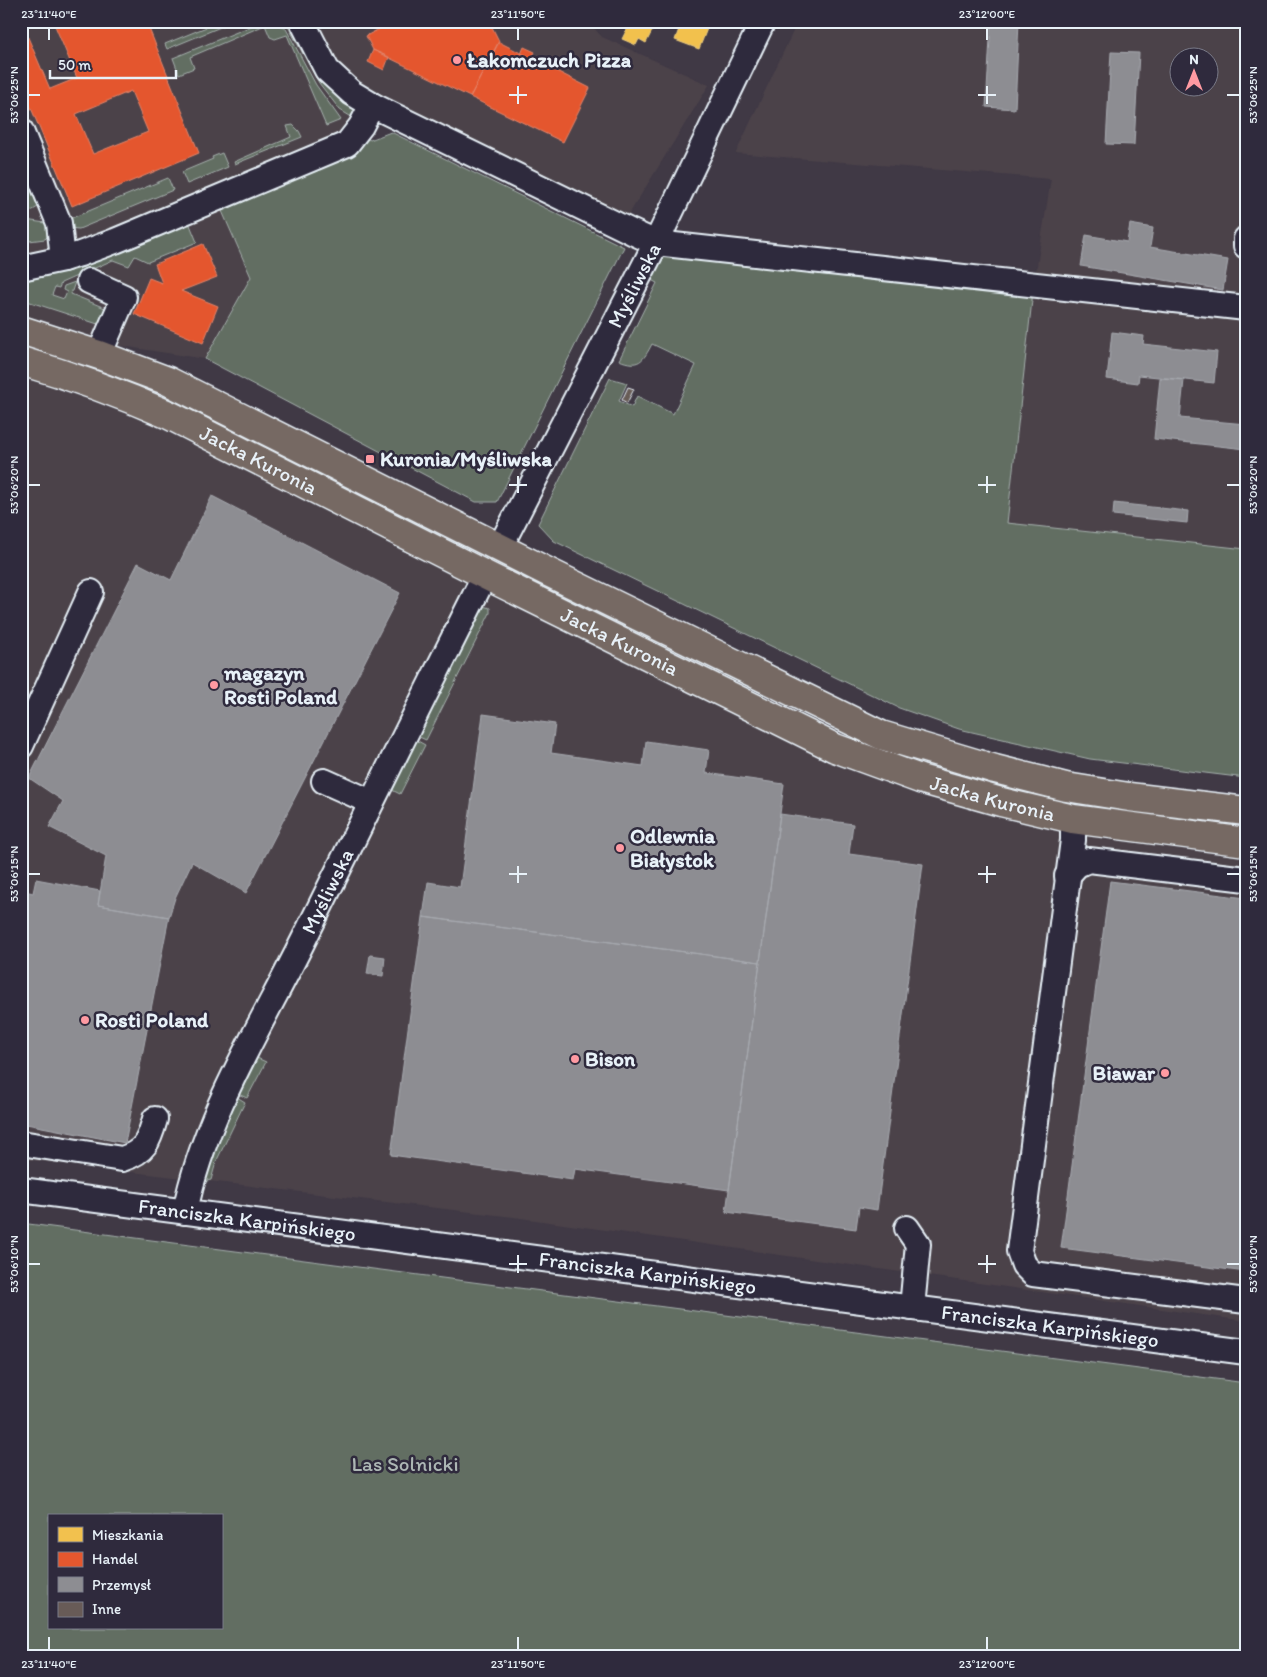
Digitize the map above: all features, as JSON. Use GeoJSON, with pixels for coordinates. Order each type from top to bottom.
{"type":"FeatureCollection","features":[{"type":"Feature","properties":{"kind":"main road","name":"Jacka Kuronia"},"geometry":{"type":"LineString","coordinates":[[21,330],[99,355],[168,381],[838,715],[881,734],[995,769],[1066,787],[1129,797],[1246,811]]}},
{"type":"Feature","properties":{"kind":"main road","name":"Jacka Kuronia"},"geometry":{"type":"LineString","coordinates":[[21,361],[122,395],[169,415],[484,575],[836,748],[920,779],[1000,802],[1074,820],[1246,842]]}},
{"type":"Feature","properties":{"kind":"main road"},"geometry":{"type":"LineString","coordinates":[[484,575],[500,547]]}},
{"type":"Feature","properties":{"kind":"street"},"geometry":{"type":"LineString","coordinates":[[302,21],[327,70],[352,92],[372,105],[656,243],[1246,308]]}},
{"type":"Feature","properties":{"kind":"street","name":"Myśliwska"},"geometry":{"type":"LineString","coordinates":[[500,547],[656,243],[763,21]]}},
{"type":"Feature","properties":{"kind":"street"},"geometry":{"type":"LineString","coordinates":[[21,268],[80,254],[347,144],[361,126],[372,105]]}},
{"type":"Feature","properties":{"kind":"street"},"geometry":{"type":"LineString","coordinates":[[21,131],[59,223],[63,258]]}},
{"type":"Feature","properties":{"kind":"street"},"geometry":{"type":"LineString","coordinates":[[1246,238],[1246,246]]}},
{"type":"Feature","properties":{"kind":"street"},"geometry":{"type":"LineString","coordinates":[[88,281],[124,297],[99,355]]}},
{"type":"Feature","properties":{"kind":"street","name":"Myśliwska"},"geometry":{"type":"LineString","coordinates":[[185,1212],[200,1156],[227,1091],[484,575]]}},
{"type":"Feature","properties":{"kind":"street"},"geometry":{"type":"LineString","coordinates":[[21,746],[91,592]]}},
{"type":"Feature","properties":{"kind":"street"},"geometry":{"type":"LineString","coordinates":[[324,780],[372,802]]}},
{"type":"Feature","properties":{"kind":"street"},"geometry":{"type":"LineString","coordinates":[[1074,820],[1073,840],[1019,1251],[1024,1265],[1033,1274],[1246,1301]]}},
{"type":"Feature","properties":{"kind":"street"},"geometry":{"type":"LineString","coordinates":[[1067,876],[1077,865],[1089,860],[1246,879]]}},
{"type":"Feature","properties":{"kind":"street"},"geometry":{"type":"LineString","coordinates":[[21,1143],[122,1159],[135,1155],[146,1145],[155,1119]]}},
{"type":"Feature","properties":{"kind":"street","name":"Franciszka Karpińskiego"},"geometry":{"type":"LineString","coordinates":[[21,1190],[1246,1352]]}},
{"type":"Feature","properties":{"kind":"street"},"geometry":{"type":"LineString","coordinates":[[907,1228],[918,1244],[912,1308]]}},
{"type":"Feature","properties":{"kind":"shaded area"},"geometry":{"type":"Polygon","coordinates":[[[21,21],[587,21],[602,37],[709,85],[624,222],[375,99],[339,159],[222,211],[251,277],[205,359],[21,330],[21,21]]]}},
{"type":"Feature","properties":{"kind":"shaded area"},"geometry":{"type":"Polygon","coordinates":[[[798,21],[1246,21],[1246,549],[1007,524],[1033,291],[1051,179],[736,153],[798,21]]]}},
{"type":"Feature","properties":{"kind":"shaded area"},"geometry":{"type":"Polygon","coordinates":[[[21,334],[91,356],[880,738],[1246,814],[1246,1321],[514,1217],[21,1159],[21,334]]]}},
{"type":"Feature","properties":{"kind":"green space"},"geometry":{"type":"Polygon","coordinates":[[[221,21],[235,21],[167,49],[165,44],[221,21]]]}},
{"type":"Feature","properties":{"kind":"green space"},"geometry":{"type":"Polygon","coordinates":[[[264,21],[285,27],[316,85],[341,120],[326,126],[287,35],[275,39],[270,37],[265,25],[190,57],[194,68],[179,74],[173,58],[264,21]]]}},
{"type":"Feature","properties":{"kind":"green space"},"geometry":{"type":"Polygon","coordinates":[[[285,21],[289,21],[306,51],[355,106],[357,117],[355,119],[340,110],[319,83],[285,21]]]}},
{"type":"Feature","properties":{"kind":"green space"},"geometry":{"type":"Polygon","coordinates":[[[293,125],[302,137],[235,164],[234,162],[291,137],[287,126],[293,125]]]}},
{"type":"Feature","properties":{"kind":"green space"},"geometry":{"type":"Polygon","coordinates":[[[391,132],[624,247],[497,502],[476,502],[205,359],[251,277],[222,211],[339,159],[364,136],[370,140],[391,132]]]}},
{"type":"Feature","properties":{"kind":"green space"},"geometry":{"type":"Polygon","coordinates":[[[222,153],[228,167],[187,184],[182,172],[213,159],[212,157],[222,153]]]}},
{"type":"Feature","properties":{"kind":"green space"},"geometry":{"type":"Polygon","coordinates":[[[168,178],[173,190],[79,229],[67,228],[67,220],[168,178]]]}},
{"type":"Feature","properties":{"kind":"green space"},"geometry":{"type":"Polygon","coordinates":[[[21,188],[40,191],[45,203],[21,215],[21,188]]]}},
{"type":"Feature","properties":{"kind":"green space"},"geometry":{"type":"Polygon","coordinates":[[[25,220],[52,224],[53,231],[45,239],[21,242],[21,222],[25,220]]]}},
{"type":"Feature","properties":{"kind":"green space"},"geometry":{"type":"Polygon","coordinates":[[[188,220],[197,242],[148,262],[135,256],[129,266],[113,260],[61,283],[59,288],[55,287],[52,295],[64,299],[67,292],[63,290],[64,286],[75,282],[71,294],[105,308],[110,297],[104,326],[21,299],[21,276],[188,220]]]}},
{"type":"Feature","properties":{"kind":"green space"},"geometry":{"type":"Polygon","coordinates":[[[669,256],[1033,291],[1007,523],[1246,549],[1246,778],[1090,759],[959,729],[899,708],[554,541],[538,524],[610,378],[627,383],[619,401],[632,407],[637,396],[673,414],[696,365],[652,344],[643,359],[636,363],[619,360],[657,283],[647,278],[661,257],[669,256]]]}},
{"type":"Feature","properties":{"kind":"green space"},"geometry":{"type":"Polygon","coordinates":[[[483,606],[490,608],[490,613],[426,740],[417,736],[483,606]]]}},
{"type":"Feature","properties":{"kind":"green space"},"geometry":{"type":"Polygon","coordinates":[[[416,740],[425,745],[400,794],[390,789],[416,740]]]}},
{"type":"Feature","properties":{"kind":"green space"},"geometry":{"type":"Polygon","coordinates":[[[257,1058],[266,1062],[247,1098],[238,1094],[257,1058]]]}},
{"type":"Feature","properties":{"kind":"green space"},"geometry":{"type":"Polygon","coordinates":[[[237,1097],[245,1102],[216,1162],[211,1180],[203,1182],[210,1159],[237,1097]]]}},
{"type":"Feature","properties":{"kind":"green space","name":"Las Solnicki"},"geometry":{"type":"Polygon","coordinates":[[[21,1223],[1246,1383],[1246,1656],[21,1656],[21,1223]]]}},
{"type":"Feature","properties":{"kind":"building: Mieszkania"},"geometry":{"type":"Polygon","coordinates":[[[631,21],[652,21],[656,23],[646,43],[639,39],[636,45],[622,39],[631,21]]]}},
{"type":"Feature","properties":{"kind":"building: Mieszkania"},"geometry":{"type":"Polygon","coordinates":[[[682,21],[710,21],[699,49],[675,40],[682,21]]]}},
{"type":"Feature","properties":{"kind":"building: Handel"},"geometry":{"type":"Polygon","coordinates":[[[21,21],[50,89],[77,78],[53,21],[146,21],[199,153],[72,206],[21,84],[21,21]],[[131,91],[76,114],[93,154],[148,132],[131,91]]]}},
{"type":"Feature","properties":{"kind":"building: Handel"},"geometry":{"type":"Polygon","coordinates":[[[394,21],[489,21],[499,41],[470,97],[373,50],[366,36],[394,21]]]}},
{"type":"Feature","properties":{"kind":"building: Handel"},"geometry":{"type":"Polygon","coordinates":[[[499,42],[590,88],[563,142],[470,97],[499,42]]]}},
{"type":"Feature","properties":{"kind":"building: Handel"},"geometry":{"type":"Polygon","coordinates":[[[524,47],[535,52],[531,59],[521,54],[524,47]]]}},
{"type":"Feature","properties":{"kind":"building: Handel"},"geometry":{"type":"Polygon","coordinates":[[[373,50],[389,57],[384,70],[368,62],[373,50]]]}},
{"type":"Feature","properties":{"kind":"building: Handel"},"geometry":{"type":"Polygon","coordinates":[[[203,244],[217,277],[181,291],[218,306],[203,343],[134,314],[149,278],[162,283],[155,264],[203,244]]]}},
{"type":"Feature","properties":{"kind":"building: Przemysł"},"geometry":{"type":"Polygon","coordinates":[[[991,21],[1019,21],[1015,109],[986,107],[991,21]]]}},
{"type":"Feature","properties":{"kind":"building: Przemysł"},"geometry":{"type":"Polygon","coordinates":[[[1111,52],[1139,53],[1134,145],[1106,144],[1111,52]]]}},
{"type":"Feature","properties":{"kind":"building: Przemysł"},"geometry":{"type":"Polygon","coordinates":[[[1130,224],[1153,228],[1150,247],[1228,260],[1223,290],[1081,266],[1086,235],[1127,242],[1130,224]]]}},
{"type":"Feature","properties":{"kind":"building: Przemysł"},"geometry":{"type":"Polygon","coordinates":[[[1112,332],[1144,336],[1143,344],[1217,352],[1214,383],[1139,375],[1138,383],[1107,379],[1112,332]]]}},
{"type":"Feature","properties":{"kind":"building: Przemysł"},"geometry":{"type":"Polygon","coordinates":[[[1160,378],[1184,380],[1180,418],[1246,424],[1246,449],[1154,439],[1160,378]]]}},
{"type":"Feature","properties":{"kind":"building: Przemysł","name":"magazyn Rosti Poland"},"geometry":{"type":"Polygon","coordinates":[[[212,496],[400,593],[246,893],[192,862],[175,898],[169,917],[98,905],[106,856],[49,827],[63,801],[29,778],[138,563],[171,580],[212,496]]]}},
{"type":"Feature","properties":{"kind":"building: Przemysł"},"geometry":{"type":"Polygon","coordinates":[[[1114,503],[1188,511],[1187,523],[1113,515],[1114,503]]]}},
{"type":"Feature","properties":{"kind":"building: Przemysł","name":"Odlewnia Białystok"},"geometry":{"type":"Polygon","coordinates":[[[483,714],[555,724],[551,753],[643,766],[646,741],[709,750],[706,773],[784,784],[760,962],[423,917],[428,882],[460,887],[483,714]]]}},
{"type":"Feature","properties":{"kind":"building: Przemysł"},"geometry":{"type":"Polygon","coordinates":[[[780,814],[853,824],[849,854],[923,864],[877,1210],[859,1207],[856,1229],[726,1212],[780,814]]]}},
{"type":"Feature","properties":{"kind":"building: Przemysł","name":"Rosti Poland"},"geometry":{"type":"Polygon","coordinates":[[[36,879],[100,891],[98,905],[169,917],[125,1143],[21,1123],[21,890],[33,893],[36,879]]]}},
{"type":"Feature","properties":{"kind":"building: Przemysł","name":"Biawar"},"geometry":{"type":"Polygon","coordinates":[[[1110,881],[1246,898],[1246,1272],[1061,1248],[1110,881]]]}},
{"type":"Feature","properties":{"kind":"building: Przemysł","name":"Bison"},"geometry":{"type":"Polygon","coordinates":[[[423,917],[760,962],[729,1190],[575,1169],[573,1180],[391,1155],[423,917]]]}},
{"type":"Feature","properties":{"kind":"building: Przemysł"},"geometry":{"type":"Polygon","coordinates":[[[370,955],[385,957],[383,976],[367,974],[370,955]]]}},
{"type":"Feature","properties":{"kind":"building: Inne"},"geometry":{"type":"Polygon","coordinates":[[[628,387],[634,389],[627,403],[622,400],[628,387]]]}},
{"type":"Feature","properties":{"kind":"place","name":"Łakomczuch Pizza"},"geometry":{"type":"Point","coordinates":[457,60]}},
{"type":"Feature","properties":{"kind":"place","name":"Kuronia/Myśliwska"},"geometry":{"type":"Point","coordinates":[370,459]}},
{"type":"Feature","properties":{"kind":"place","name":"magazyn Rosti Poland"},"geometry":{"type":"Point","coordinates":[214,685]}},
{"type":"Feature","properties":{"kind":"place","name":"Odlewnia Białystok"},"geometry":{"type":"Point","coordinates":[620,848]}},
{"type":"Feature","properties":{"kind":"place","name":"Rosti Poland"},"geometry":{"type":"Point","coordinates":[85,1020]}},
{"type":"Feature","properties":{"kind":"place","name":"Bison"},"geometry":{"type":"Point","coordinates":[575,1059]}},
{"type":"Feature","properties":{"kind":"place","name":"Biawar"},"geometry":{"type":"Point","coordinates":[1165,1073]}}]}
